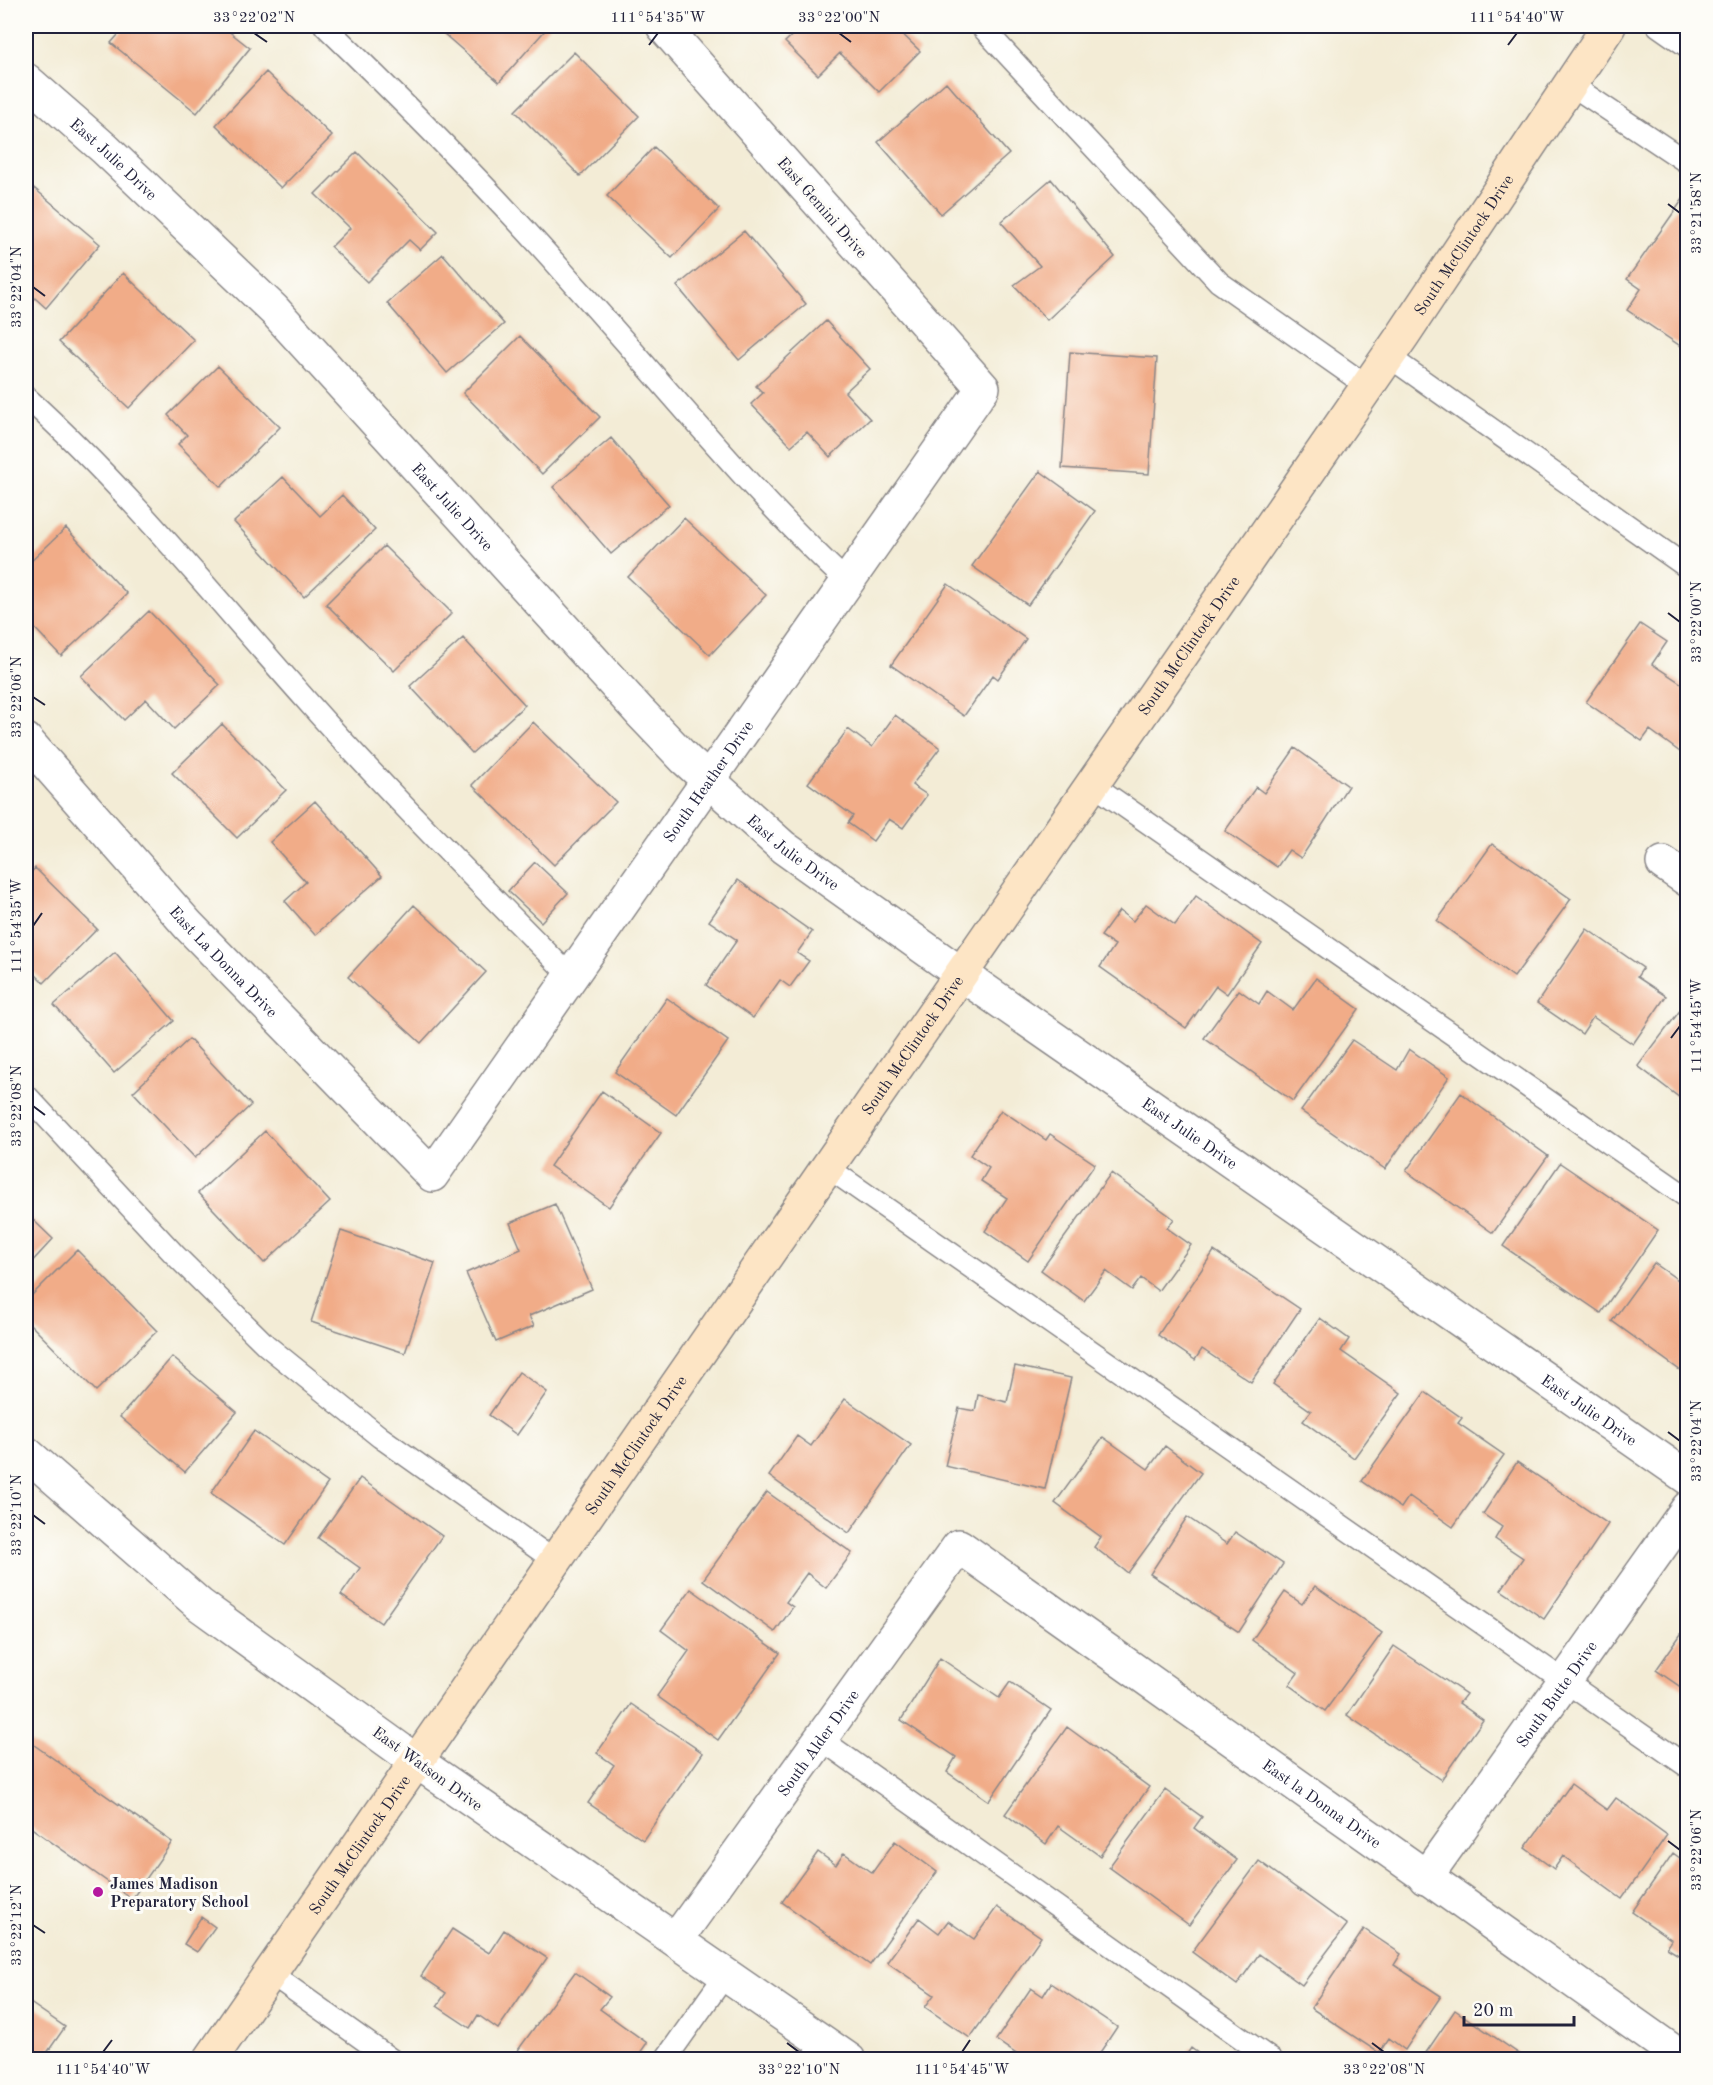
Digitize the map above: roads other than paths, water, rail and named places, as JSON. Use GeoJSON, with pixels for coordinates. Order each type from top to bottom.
{"type":"FeatureCollection","features":[{"type":"Feature","properties":{"kind":"main road","name":"South McClintock Drive"},"geometry":{"type":"LineString","coordinates":[[210,2060],[1388,356],[1609,26]]}},
{"type":"Feature","properties":{"kind":"street","name":"East Gemini Drive"},"geometry":{"type":"LineString","coordinates":[[663,26],[983,388]]}},
{"type":"Feature","properties":{"kind":"street","name":"East Julie Drive"},"geometry":{"type":"LineString","coordinates":[[26,80],[105,149],[274,309],[640,712],[707,780],[783,847],[961,974],[1688,1478]]}},
{"type":"Feature","properties":{"kind":"street","name":"South Heather Drive"},"geometry":{"type":"LineString","coordinates":[[432,1175],[983,388]]}},
{"type":"Feature","properties":{"kind":"street","name":"East La Donna Drive"},"geometry":{"type":"LineString","coordinates":[[26,740],[188,925],[432,1175]]}},
{"type":"Feature","properties":{"kind":"street","name":"East Watson Drive"},"geometry":{"type":"LineString","coordinates":[[26,1453],[200,1605],[416,1761],[849,2060]]}},
{"type":"Feature","properties":{"kind":"street","name":"South Butte Drive"},"geometry":{"type":"LineString","coordinates":[[1425,1878],[1688,1508]]}},
{"type":"Feature","properties":{"kind":"street","name":"South Alder Drive"},"geometry":{"type":"LineString","coordinates":[[676,1940],[822,1740],[959,1546]]}},
{"type":"Feature","properties":{"kind":"street","name":"East la Donna Drive"},"geometry":{"type":"LineString","coordinates":[[959,1546],[1685,2060]]}},
{"type":"Feature","properties":{"kind":"lane"},"geometry":{"type":"LineString","coordinates":[[325,26],[424,122],[572,281],[796,534],[848,582]]}},
{"type":"Feature","properties":{"kind":"lane"},"geometry":{"type":"LineString","coordinates":[[981,26],[1219,282],[1367,386]]}},
{"type":"Feature","properties":{"kind":"lane"},"geometry":{"type":"LineString","coordinates":[[1658,26],[1688,47]]}},
{"type":"Feature","properties":{"kind":"lane"},"geometry":{"type":"LineString","coordinates":[[1570,84],[1688,163]]}},
{"type":"Feature","properties":{"kind":"lane"},"geometry":{"type":"LineString","coordinates":[[1388,356],[1688,568]]}},
{"type":"Feature","properties":{"kind":"lane"},"geometry":{"type":"LineString","coordinates":[[26,397],[150,523],[308,703],[493,900],[571,977]]}},
{"type":"Feature","properties":{"kind":"lane"},"geometry":{"type":"LineString","coordinates":[[1092,784],[1688,1198]]}},
{"type":"Feature","properties":{"kind":"lane"},"geometry":{"type":"LineString","coordinates":[[26,1095],[174,1254],[266,1345],[380,1437],[555,1561]]}},
{"type":"Feature","properties":{"kind":"lane"},"geometry":{"type":"LineString","coordinates":[[827,1167],[1688,1767]]}},
{"type":"Feature","properties":{"kind":"lane"},"geometry":{"type":"LineString","coordinates":[[822,1740],[1272,2060]]}},
{"type":"Feature","properties":{"kind":"lane"},"geometry":{"type":"LineString","coordinates":[[270,1973],[392,2060]]}},
{"type":"Feature","properties":{"kind":"lane"},"geometry":{"type":"LineString","coordinates":[[665,2060],[726,1974]]}},
{"type":"Feature","properties":{"kind":"place","name":"James Madison Preparatory School"},"geometry":{"type":"Point","coordinates":[98,1892]}}]}
